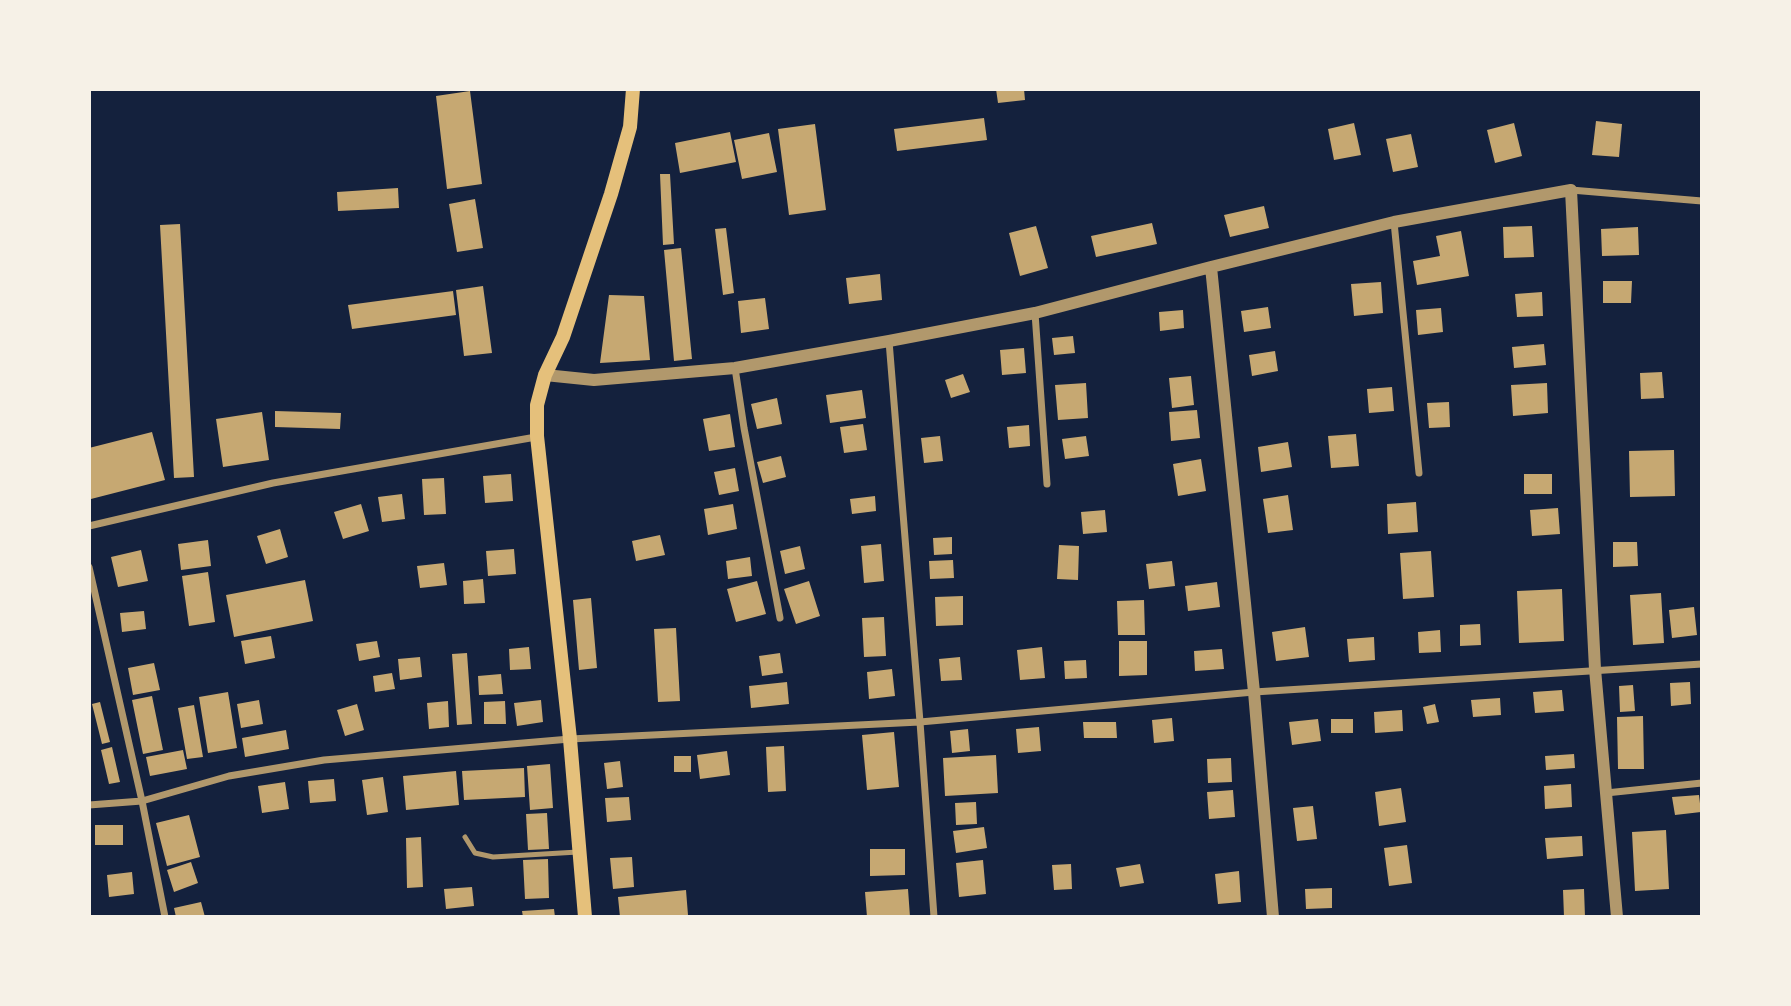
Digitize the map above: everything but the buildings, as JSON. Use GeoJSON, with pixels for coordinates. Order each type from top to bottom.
{"type":"FeatureCollection","features":[{"type":"Feature","properties":{"kind":"main road"},"geometry":{"type":"LineString","coordinates":[[585,917],[570,738],[537,436],[537,405],[545,375],[563,337],[611,194],[630,127],[633,89]]}},
{"type":"Feature","properties":{"kind":"street"},"geometry":{"type":"LineString","coordinates":[[545,375],[594,380],[735,368],[889,341],[1035,313],[1394,222],[1571,190],[1702,201]]}},
{"type":"Feature","properties":{"kind":"street"},"geometry":{"type":"LineString","coordinates":[[1571,190],[1595,670],[1617,917]]}},
{"type":"Feature","properties":{"kind":"street"},"geometry":{"type":"LineString","coordinates":[[1394,222],[1419,473]]}},
{"type":"Feature","properties":{"kind":"street"},"geometry":{"type":"LineString","coordinates":[[1210,268],[1254,692],[1273,917]]}},
{"type":"Feature","properties":{"kind":"street"},"geometry":{"type":"LineString","coordinates":[[1035,313],[1047,484]]}},
{"type":"Feature","properties":{"kind":"street"},"geometry":{"type":"LineString","coordinates":[[889,341],[934,917]]}},
{"type":"Feature","properties":{"kind":"street"},"geometry":{"type":"LineString","coordinates":[[735,368],[780,618]]}},
{"type":"Feature","properties":{"kind":"street"},"geometry":{"type":"LineString","coordinates":[[89,526],[274,483],[537,436]]}},
{"type":"Feature","properties":{"kind":"street"},"geometry":{"type":"LineString","coordinates":[[89,566],[165,917]]}},
{"type":"Feature","properties":{"kind":"street"},"geometry":{"type":"LineString","coordinates":[[89,804],[142,801],[229,776],[324,760],[570,738],[920,722],[1254,692],[1702,664]]}},
{"type":"Feature","properties":{"kind":"street"},"geometry":{"type":"LineString","coordinates":[[1606,793],[1702,783]]}},
{"type":"Feature","properties":{"kind":"lane"},"geometry":{"type":"LineString","coordinates":[[465,837],[475,853],[493,857],[578,852]]}}]}
